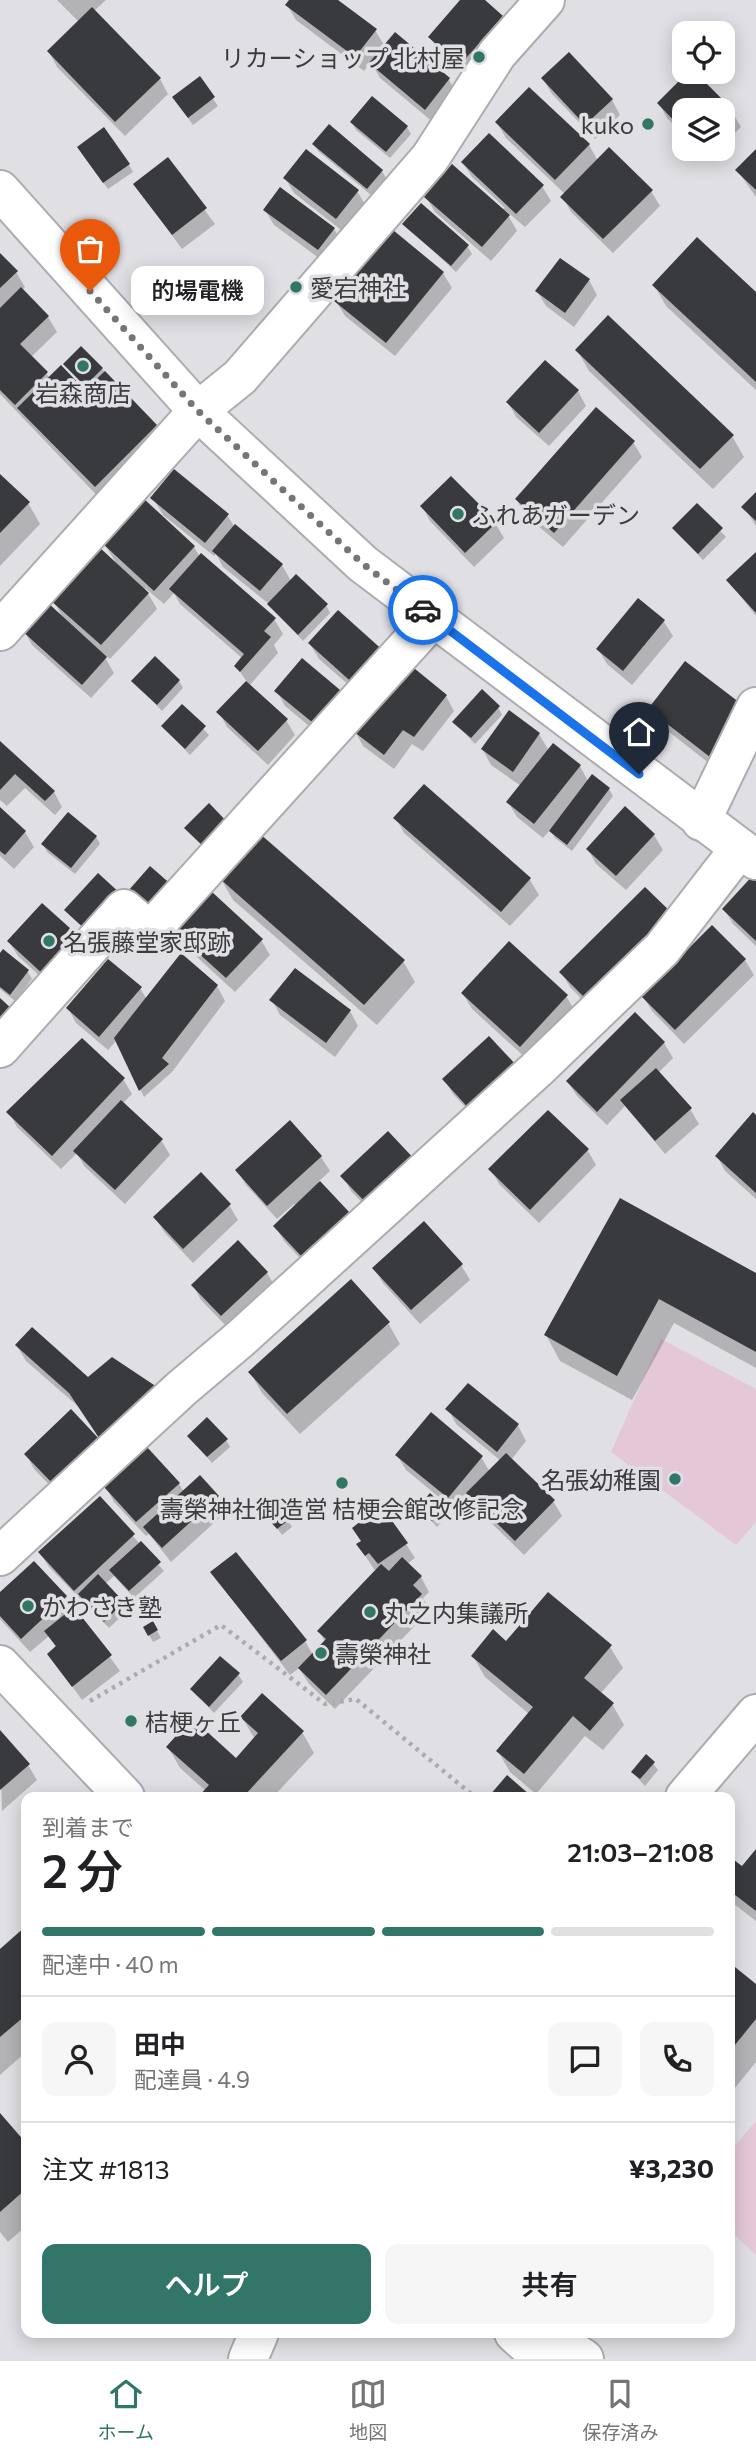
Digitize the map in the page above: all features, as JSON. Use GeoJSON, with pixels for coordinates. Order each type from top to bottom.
{"type":"FeatureCollection","features":[{"type":"Feature","properties":{"kind":"street"},"geometry":{"type":"LineString","coordinates":[[0,631],[198,411],[240,377],[430,158],[497,54],[545,0]]}},
{"type":"Feature","properties":{"kind":"street"},"geometry":{"type":"LineString","coordinates":[[0,190],[198,411],[363,564],[748,854],[662,949],[584,1024],[0,1556]]}},
{"type":"Feature","properties":{"kind":"street"},"geometry":{"type":"LineString","coordinates":[[0,1048],[124,909],[150,931],[433,618]]}},
{"type":"Feature","properties":{"kind":"street"},"geometry":{"type":"LineString","coordinates":[[701,821],[756,707]]}},
{"type":"Feature","properties":{"kind":"street"},"geometry":{"type":"LineString","coordinates":[[0,1665],[120,1792]]}},
{"type":"Feature","properties":{"kind":"street"},"geometry":{"type":"LineString","coordinates":[[689,1792],[756,1714]]}},
{"type":"Feature","properties":{"kind":"street"},"geometry":{"type":"LineString","coordinates":[[248,2359],[257,2338]]}},
{"type":"Feature","properties":{"kind":"street"},"geometry":{"type":"LineString","coordinates":[[519,2338],[543,2359]]}},
{"type":"Feature","properties":{"kind":"street"},"geometry":{"type":"LineString","coordinates":[[553,2338],[584,2359]]}},
{"type":"Feature","properties":{"kind":"path"},"geometry":{"type":"LineString","coordinates":[[54,1722],[221,1625],[325,1704],[356,1699],[469,1792]]}},
{"type":"Feature","properties":{"kind":"shaded area"},"geometry":{"type":"Polygon","coordinates":[[[661,1339],[756,1389],[756,1522],[736,1545],[611,1452],[661,1339]]]}},
{"type":"Feature","properties":{"kind":"shaded area"},"geometry":{"type":"Polygon","coordinates":[[[756,2121],[756,2255],[735,2235],[735,2146],[756,2121]]]}},
{"type":"Feature","properties":{"kind":"building"},"geometry":{"type":"Polygon","coordinates":[[[289,0],[338,0],[377,29],[355,57],[285,5],[289,0]]]}},
{"type":"Feature","properties":{"kind":"building"},"geometry":{"type":"Polygon","coordinates":[[[460,0],[485,0],[503,16],[460,65],[428,37],[460,0]]]}},
{"type":"Feature","properties":{"kind":"building"},"geometry":{"type":"Polygon","coordinates":[[[92,7],[161,78],[115,122],[47,51],[92,7]]]}},
{"type":"Feature","properties":{"kind":"building"},"geometry":{"type":"Polygon","coordinates":[[[395,32],[450,78],[425,110],[369,63],[395,32]]]}},
{"type":"Feature","properties":{"kind":"building"},"geometry":{"type":"Polygon","coordinates":[[[569,52],[613,99],[585,125],[541,78],[569,52]]]}},
{"type":"Feature","properties":{"kind":"building"},"geometry":{"type":"Polygon","coordinates":[[[200,76],[215,97],[188,118],[172,97],[200,76]]]}},
{"type":"Feature","properties":{"kind":"building"},"geometry":{"type":"Polygon","coordinates":[[[676,84],[707,84],[721,98],[672,98],[672,119],[657,103],[676,84]]]}},
{"type":"Feature","properties":{"kind":"building"},"geometry":{"type":"Polygon","coordinates":[[[529,87],[590,144],[555,180],[495,122],[529,87]]]}},
{"type":"Feature","properties":{"kind":"building"},"geometry":{"type":"Polygon","coordinates":[[[372,96],[408,126],[386,152],[350,122],[372,96]]]}},
{"type":"Feature","properties":{"kind":"building"},"geometry":{"type":"Polygon","coordinates":[[[329,124],[383,170],[367,189],[312,144],[329,124]]]}},
{"type":"Feature","properties":{"kind":"building"},"geometry":{"type":"Polygon","coordinates":[[[104,127],[130,164],[103,183],[77,147],[104,127]]]}},
{"type":"Feature","properties":{"kind":"building"},"geometry":{"type":"Polygon","coordinates":[[[489,133],[544,185],[516,214],[461,162],[489,133]]]}},
{"type":"Feature","properties":{"kind":"building"},"geometry":{"type":"Polygon","coordinates":[[[609,147],[653,190],[603,239],[560,197],[609,147]]]}},
{"type":"Feature","properties":{"kind":"building"},"geometry":{"type":"Polygon","coordinates":[[[306,149],[359,190],[336,219],[283,178],[306,149]]]}},
{"type":"Feature","properties":{"kind":"building"},"geometry":{"type":"Polygon","coordinates":[[[756,149],[756,190],[735,170],[756,149]]]}},
{"type":"Feature","properties":{"kind":"building"},"geometry":{"type":"Polygon","coordinates":[[[168,157],[207,208],[172,235],[133,184],[168,157]]]}},
{"type":"Feature","properties":{"kind":"building"},"geometry":{"type":"Polygon","coordinates":[[[452,164],[510,215],[482,247],[424,197],[452,164]]]}},
{"type":"Feature","properties":{"kind":"building"},"geometry":{"type":"Polygon","coordinates":[[[280,187],[335,228],[318,250],[263,210],[280,187]]]}},
{"type":"Feature","properties":{"kind":"building"},"geometry":{"type":"Polygon","coordinates":[[[421,203],[469,245],[451,266],[402,224],[421,203]]]}},
{"type":"Feature","properties":{"kind":"building"},"geometry":{"type":"Polygon","coordinates":[[[393,230],[444,272],[386,343],[334,301],[393,230]]]}},
{"type":"Feature","properties":{"kind":"building"},"geometry":{"type":"Polygon","coordinates":[[[697,237],[756,292],[756,382],[652,285],[697,237]]]}},
{"type":"Feature","properties":{"kind":"building"},"geometry":{"type":"Polygon","coordinates":[[[0,253],[18,271],[0,288],[0,253]]]}},
{"type":"Feature","properties":{"kind":"building"},"geometry":{"type":"Polygon","coordinates":[[[560,258],[590,279],[565,313],[535,291],[560,258]]]}},
{"type":"Feature","properties":{"kind":"building"},"geometry":{"type":"Polygon","coordinates":[[[21,287],[49,316],[20,344],[48,372],[15,405],[0,390],[0,308],[21,287]]]}},
{"type":"Feature","properties":{"kind":"building"},"geometry":{"type":"Polygon","coordinates":[[[608,315],[734,435],[700,469],[575,350],[608,315]]]}},
{"type":"Feature","properties":{"kind":"building","name":"岩森商店"},"geometry":{"type":"Polygon","coordinates":[[[81,346],[103,368],[85,386],[63,364],[81,346]]]}},
{"type":"Feature","properties":{"kind":"building"},"geometry":{"type":"Polygon","coordinates":[[[545,360],[579,390],[539,433],[506,402],[545,360]]]}},
{"type":"Feature","properties":{"kind":"building"},"geometry":{"type":"Polygon","coordinates":[[[61,365],[85,390],[105,371],[157,425],[95,487],[17,408],[61,365]]]}},
{"type":"Feature","properties":{"kind":"building"},"geometry":{"type":"Polygon","coordinates":[[[596,407],[635,441],[554,533],[515,499],[596,407]]]}},
{"type":"Feature","properties":{"kind":"building"},"geometry":{"type":"Polygon","coordinates":[[[174,469],[229,514],[205,543],[150,498],[174,469]]]}},
{"type":"Feature","properties":{"kind":"building"},"geometry":{"type":"Polygon","coordinates":[[[0,474],[30,502],[0,533],[0,474]]]}},
{"type":"Feature","properties":{"kind":"building","name":"ふれあガーデン"},"geometry":{"type":"Polygon","coordinates":[[[451,476],[497,522],[465,553],[420,506],[451,476]]]}},
{"type":"Feature","properties":{"kind":"building"},"geometry":{"type":"Polygon","coordinates":[[[756,492],[756,521],[741,507],[756,492]]]}},
{"type":"Feature","properties":{"kind":"building"},"geometry":{"type":"Polygon","coordinates":[[[143,498],[195,546],[154,591],[102,543],[143,498]]]}},
{"type":"Feature","properties":{"kind":"building"},"geometry":{"type":"Polygon","coordinates":[[[697,503],[723,528],[698,554],[672,528],[697,503]]]}},
{"type":"Feature","properties":{"kind":"building"},"geometry":{"type":"Polygon","coordinates":[[[235,524],[283,564],[260,591],[212,551],[235,524]]]}},
{"type":"Feature","properties":{"kind":"building"},"geometry":{"type":"Polygon","coordinates":[[[99,547],[149,593],[101,645],[50,600],[99,547]]]}},
{"type":"Feature","properties":{"kind":"building"},"geometry":{"type":"Polygon","coordinates":[[[756,552],[756,613],[726,580],[756,552]]]}},
{"type":"Feature","properties":{"kind":"building"},"geometry":{"type":"Polygon","coordinates":[[[201,553],[276,618],[264,631],[271,637],[240,672],[234,666],[244,654],[169,589],[201,553]]]}},
{"type":"Feature","properties":{"kind":"building"},"geometry":{"type":"Polygon","coordinates":[[[296,574],[328,604],[298,635],[267,604],[296,574]]]}},
{"type":"Feature","properties":{"kind":"building"},"geometry":{"type":"Polygon","coordinates":[[[638,598],[665,620],[623,671],[596,649],[638,598]]]}},
{"type":"Feature","properties":{"kind":"building"},"geometry":{"type":"Polygon","coordinates":[[[47,602],[107,657],[82,685],[21,630],[47,602]]]}},
{"type":"Feature","properties":{"kind":"building"},"geometry":{"type":"Polygon","coordinates":[[[338,610],[386,653],[357,687],[308,643],[338,610]]]}},
{"type":"Feature","properties":{"kind":"building"},"geometry":{"type":"Polygon","coordinates":[[[155,656],[180,680],[157,705],[131,681],[155,656]]]}},
{"type":"Feature","properties":{"kind":"building"},"geometry":{"type":"Polygon","coordinates":[[[302,658],[346,695],[318,727],[274,691],[302,658]]]}},
{"type":"Feature","properties":{"kind":"building"},"geometry":{"type":"Polygon","coordinates":[[[685,661],[748,709],[710,757],[648,709],[685,661]]]}},
{"type":"Feature","properties":{"kind":"building"},"geometry":{"type":"Polygon","coordinates":[[[409,664],[447,695],[414,737],[403,730],[384,755],[353,731],[409,664]]]}},
{"type":"Feature","properties":{"kind":"building"},"geometry":{"type":"Polygon","coordinates":[[[246,681],[288,719],[258,751],[216,712],[246,681]]]}},
{"type":"Feature","properties":{"kind":"building"},"geometry":{"type":"Polygon","coordinates":[[[482,689],[500,706],[471,738],[452,722],[482,689]]]}},
{"type":"Feature","properties":{"kind":"building"},"geometry":{"type":"Polygon","coordinates":[[[182,704],[206,726],[185,749],[161,726],[182,704]]]}},
{"type":"Feature","properties":{"kind":"building"},"geometry":{"type":"Polygon","coordinates":[[[509,710],[540,733],[513,772],[481,749],[509,710]]]}},
{"type":"Feature","properties":{"kind":"building"},"geometry":{"type":"Polygon","coordinates":[[[0,741],[55,791],[45,801],[15,774],[0,790],[0,741]]]}},
{"type":"Feature","properties":{"kind":"building"},"geometry":{"type":"Polygon","coordinates":[[[553,743],[581,765],[534,824],[506,802],[553,743]]]}},
{"type":"Feature","properties":{"kind":"building"},"geometry":{"type":"Polygon","coordinates":[[[592,774],[610,788],[567,845],[549,831],[592,774]]]}},
{"type":"Feature","properties":{"kind":"building"},"geometry":{"type":"Polygon","coordinates":[[[424,784],[531,878],[501,912],[393,818],[424,784]]]}},
{"type":"Feature","properties":{"kind":"building"},"geometry":{"type":"Polygon","coordinates":[[[209,803],[231,826],[207,850],[184,828],[209,803]]]}},
{"type":"Feature","properties":{"kind":"building"},"geometry":{"type":"Polygon","coordinates":[[[625,806],[655,834],[616,876],[586,849],[625,806]]]}},
{"type":"Feature","properties":{"kind":"building"},"geometry":{"type":"Polygon","coordinates":[[[0,807],[26,831],[5,855],[0,851],[0,807]]]}},
{"type":"Feature","properties":{"kind":"building"},"geometry":{"type":"Polygon","coordinates":[[[68,812],[97,836],[71,868],[41,844],[68,812]]]}},
{"type":"Feature","properties":{"kind":"building"},"geometry":{"type":"Polygon","coordinates":[[[259,833],[405,960],[364,1005],[219,878],[259,833]]]}},
{"type":"Feature","properties":{"kind":"building"},"geometry":{"type":"Polygon","coordinates":[[[150,866],[174,887],[152,912],[128,891],[150,866]]]}},
{"type":"Feature","properties":{"kind":"building"},"geometry":{"type":"Polygon","coordinates":[[[756,872],[756,941],[722,909],[756,872]]]}},
{"type":"Feature","properties":{"kind":"building"},"geometry":{"type":"Polygon","coordinates":[[[98,873],[122,895],[88,932],[64,910],[98,873]]]}},
{"type":"Feature","properties":{"kind":"building"},"geometry":{"type":"Polygon","coordinates":[[[645,887],[676,917],[590,1003],[559,972],[645,887]]]}},
{"type":"Feature","properties":{"kind":"building"},"geometry":{"type":"Polygon","coordinates":[[[212,892],[263,939],[226,978],[175,932],[212,892]]]}},
{"type":"Feature","properties":{"kind":"building"},"geometry":{"type":"Polygon","coordinates":[[[42,903],[81,938],[45,976],[7,941],[42,903]]]}},
{"type":"Feature","properties":{"kind":"building"},"geometry":{"type":"Polygon","coordinates":[[[712,925],[746,959],[675,1030],[641,996],[712,925]]]}},
{"type":"Feature","properties":{"kind":"building"},"geometry":{"type":"Polygon","coordinates":[[[509,941],[568,995],[520,1047],[461,993],[509,941]]]}},
{"type":"Feature","properties":{"kind":"building"},"geometry":{"type":"Polygon","coordinates":[[[3,949],[29,970],[10,995],[0,987],[0,953],[3,949]]]}},
{"type":"Feature","properties":{"kind":"building"},"geometry":{"type":"Polygon","coordinates":[[[181,953],[218,985],[162,1058],[169,1064],[139,1091],[114,1038],[181,953]]]}},
{"type":"Feature","properties":{"kind":"building"},"geometry":{"type":"Polygon","coordinates":[[[108,959],[142,987],[99,1037],[66,1008],[108,959]]]}},
{"type":"Feature","properties":{"kind":"building"},"geometry":{"type":"Polygon","coordinates":[[[295,968],[351,1010],[326,1043],[269,1000],[295,968]]]}},
{"type":"Feature","properties":{"kind":"building"},"geometry":{"type":"Polygon","coordinates":[[[0,998],[13,1010],[0,1025],[0,998]]]}},
{"type":"Feature","properties":{"kind":"building"},"geometry":{"type":"Polygon","coordinates":[[[635,1012],[665,1042],[597,1112],[566,1081],[635,1012]]]}},
{"type":"Feature","properties":{"kind":"building"},"geometry":{"type":"Polygon","coordinates":[[[489,1036],[519,1068],[472,1112],[442,1079],[489,1036]]]}},
{"type":"Feature","properties":{"kind":"building"},"geometry":{"type":"Polygon","coordinates":[[[82,1038],[125,1078],[52,1156],[6,1112],[82,1038]]]}},
{"type":"Feature","properties":{"kind":"building"},"geometry":{"type":"Polygon","coordinates":[[[656,1068],[692,1108],[655,1141],[620,1100],[656,1068]]]}},
{"type":"Feature","properties":{"kind":"building"},"geometry":{"type":"Polygon","coordinates":[[[121,1100],[163,1139],[115,1190],[73,1151],[121,1100]]]}},
{"type":"Feature","properties":{"kind":"building"},"geometry":{"type":"Polygon","coordinates":[[[548,1110],[589,1149],[530,1210],[488,1169],[548,1110]]]}},
{"type":"Feature","properties":{"kind":"building"},"geometry":{"type":"Polygon","coordinates":[[[753,1112],[756,1115],[756,1193],[715,1156],[753,1112]]]}},
{"type":"Feature","properties":{"kind":"building"},"geometry":{"type":"Polygon","coordinates":[[[290,1120],[322,1156],[267,1206],[235,1170],[290,1120]]]}},
{"type":"Feature","properties":{"kind":"building"},"geometry":{"type":"Polygon","coordinates":[[[388,1131],[418,1163],[371,1208],[340,1176],[388,1131]]]}},
{"type":"Feature","properties":{"kind":"building"},"geometry":{"type":"Polygon","coordinates":[[[201,1172],[231,1204],[183,1249],[153,1217],[201,1172]]]}},
{"type":"Feature","properties":{"kind":"building"},"geometry":{"type":"Polygon","coordinates":[[[320,1181],[350,1213],[303,1258],[273,1226],[320,1181]]]}},
{"type":"Feature","properties":{"kind":"building"},"geometry":{"type":"Polygon","coordinates":[[[620,1198],[756,1273],[756,1352],[659,1299],[617,1376],[544,1335],[620,1198]]]}},
{"type":"Feature","properties":{"kind":"building"},"geometry":{"type":"Polygon","coordinates":[[[424,1221],[463,1264],[411,1310],[372,1268],[424,1221]]]}},
{"type":"Feature","properties":{"kind":"building"},"geometry":{"type":"Polygon","coordinates":[[[238,1240],[268,1272],[221,1316],[191,1285],[238,1240]]]}},
{"type":"Feature","properties":{"kind":"building"},"geometry":{"type":"Polygon","coordinates":[[[351,1279],[390,1322],[287,1414],[248,1372],[351,1279]]]}},
{"type":"Feature","properties":{"kind":"building"},"geometry":{"type":"Polygon","coordinates":[[[32,1327],[88,1377],[112,1357],[163,1391],[54,1485],[24,1454],[71,1409],[101,1441],[69,1393],[15,1345],[32,1327]]]}},
{"type":"Feature","properties":{"kind":"building"},"geometry":{"type":"Polygon","coordinates":[[[468,1383],[519,1424],[497,1452],[445,1409],[468,1383]]]}},
{"type":"Feature","properties":{"kind":"building"},"geometry":{"type":"Polygon","coordinates":[[[431,1412],[483,1456],[448,1498],[395,1455],[431,1412]]]}},
{"type":"Feature","properties":{"kind":"building"},"geometry":{"type":"Polygon","coordinates":[[[207,1417],[228,1439],[207,1457],[187,1436],[207,1417]]]}},
{"type":"Feature","properties":{"kind":"building"},"geometry":{"type":"Polygon","coordinates":[[[147,1447],[180,1483],[136,1522],[104,1487],[147,1447]]]}},
{"type":"Feature","properties":{"kind":"building"},"geometry":{"type":"Polygon","coordinates":[[[506,1453],[555,1500],[515,1541],[466,1493],[506,1453]]]}},
{"type":"Feature","properties":{"kind":"building"},"geometry":{"type":"Polygon","coordinates":[[[200,1475],[219,1496],[162,1548],[143,1527],[200,1475]]]}},
{"type":"Feature","properties":{"kind":"building"},"geometry":{"type":"Polygon","coordinates":[[[430,1493],[445,1507],[432,1521],[417,1508],[430,1493]]]}},
{"type":"Feature","properties":{"kind":"building"},"geometry":{"type":"Polygon","coordinates":[[[100,1496],[135,1534],[74,1591],[38,1552],[100,1496]]]}},
{"type":"Feature","properties":{"kind":"building"},"geometry":{"type":"Polygon","coordinates":[[[364,1500],[374,1513],[382,1507],[408,1543],[378,1564],[369,1553],[365,1556],[356,1544],[361,1541],[352,1528],[361,1521],[353,1509],[364,1500]]]}},
{"type":"Feature","properties":{"kind":"building"},"geometry":{"type":"Polygon","coordinates":[[[281,1509],[290,1519],[277,1529],[268,1519],[281,1509]]]}},
{"type":"Feature","properties":{"kind":"building"},"geometry":{"type":"Polygon","coordinates":[[[141,1541],[161,1562],[129,1591],[109,1570],[141,1541]]]}},
{"type":"Feature","properties":{"kind":"building"},"geometry":{"type":"Polygon","coordinates":[[[236,1552],[307,1640],[281,1661],[210,1572],[236,1552]]]}},
{"type":"Feature","properties":{"kind":"building","name":"丸之内集議所"},"geometry":{"type":"Polygon","coordinates":[[[402,1557],[422,1576],[413,1585],[422,1594],[326,1695],[298,1668],[326,1639],[317,1631],[381,1564],[389,1571],[402,1557]]]}},
{"type":"Feature","properties":{"kind":"building","name":"かわさき塾"},"geometry":{"type":"Polygon","coordinates":[[[34,1561],[67,1596],[21,1639],[0,1616],[0,1592],[34,1561]]]}},
{"type":"Feature","properties":{"kind":"building"},"geometry":{"type":"Polygon","coordinates":[[[98,1574],[124,1602],[104,1622],[78,1594],[98,1574]]]}},
{"type":"Feature","properties":{"kind":"building"},"geometry":{"type":"Polygon","coordinates":[[[548,1592],[612,1645],[584,1678],[614,1703],[590,1731],[573,1716],[524,1774],[496,1751],[533,1707],[471,1656],[493,1629],[506,1641],[548,1592]]]}},
{"type":"Feature","properties":{"kind":"building"},"geometry":{"type":"Polygon","coordinates":[[[74,1607],[112,1655],[72,1687],[47,1654],[56,1646],[44,1631],[74,1607]]]}},
{"type":"Feature","properties":{"kind":"building"},"geometry":{"type":"Polygon","coordinates":[[[153,1621],[158,1630],[148,1636],[143,1627],[153,1621]]]}},
{"type":"Feature","properties":{"kind":"building"},"geometry":{"type":"Polygon","coordinates":[[[220,1656],[240,1673],[209,1707],[190,1689],[220,1656]]]}},
{"type":"Feature","properties":{"kind":"building"},"geometry":{"type":"Polygon","coordinates":[[[262,1693],[304,1731],[248,1792],[203,1792],[209,1785],[166,1747],[192,1718],[236,1758],[258,1733],[240,1717],[262,1693]]]}},
{"type":"Feature","properties":{"kind":"building"},"geometry":{"type":"Polygon","coordinates":[[[0,1730],[30,1764],[0,1790],[0,1730]]]}},
{"type":"Feature","properties":{"kind":"building"},"geometry":{"type":"Polygon","coordinates":[[[646,1754],[655,1762],[640,1779],[631,1772],[646,1754]]]}},
{"type":"Feature","properties":{"kind":"building"},"geometry":{"type":"Polygon","coordinates":[[[507,1775],[527,1792],[493,1792],[507,1775]]]}},
{"type":"Feature","properties":{"kind":"building"},"geometry":{"type":"Polygon","coordinates":[[[756,1849],[756,1911],[735,1895],[735,1861],[742,1866],[756,1849]]]}},
{"type":"Feature","properties":{"kind":"building"},"geometry":{"type":"Polygon","coordinates":[[[21,1930],[21,2019],[0,2037],[0,1949],[21,1930]]]}},
{"type":"Feature","properties":{"kind":"building"},"geometry":{"type":"Polygon","coordinates":[[[735,1967],[756,1984],[756,2019],[735,2045],[735,1967]]]}},
{"type":"Feature","properties":{"kind":"building"},"geometry":{"type":"Polygon","coordinates":[[[0,2113],[21,2137],[21,2193],[0,2212],[0,2113]]]}},
{"type":"Feature","properties":{"kind":"way so far"},"geometry":{"type":"LineString","coordinates":[[90,291],[198,411],[363,564],[423,610]]}},
{"type":"Feature","properties":{"kind":"place","name":"リカーショップ 北村屋"},"geometry":{"type":"Point","coordinates":[479,57]}},
{"type":"Feature","properties":{"kind":"place","name":"kuko"},"geometry":{"type":"Point","coordinates":[648,124]}},
{"type":"Feature","properties":{"kind":"place","name":"愛宕神社"},"geometry":{"type":"Point","coordinates":[296,287]}},
{"type":"Feature","properties":{"kind":"place","name":"的場電機"},"geometry":{"type":"Point","coordinates":[90,291]}},
{"type":"Feature","properties":{"kind":"place","name":"岩森商店"},"geometry":{"type":"Point","coordinates":[83,366]}},
{"type":"Feature","properties":{"kind":"place","name":"ふれあガーデン"},"geometry":{"type":"Point","coordinates":[458,514]}},
{"type":"Feature","properties":{"kind":"place","name":"名張藤堂家邸跡"},"geometry":{"type":"Point","coordinates":[49,941]}},
{"type":"Feature","properties":{"kind":"place","name":"名張幼稚園"},"geometry":{"type":"Point","coordinates":[675,1479]}},
{"type":"Feature","properties":{"kind":"place","name":"壽榮神社御造営 桔梗会館改修記念"},"geometry":{"type":"Point","coordinates":[342,1483]}},
{"type":"Feature","properties":{"kind":"place","name":"かわさき塾"},"geometry":{"type":"Point","coordinates":[28,1606]}},
{"type":"Feature","properties":{"kind":"place","name":"丸之内集議所"},"geometry":{"type":"Point","coordinates":[370,1612]}},
{"type":"Feature","properties":{"kind":"place","name":"壽榮神社"},"geometry":{"type":"Point","coordinates":[321,1653]}},
{"type":"Feature","properties":{"kind":"place","name":"桔梗ヶ丘"},"geometry":{"type":"Point","coordinates":[131,1721]}},
{"type":"Feature","properties":{"kind":"route"},"geometry":{"type":"LineString","coordinates":[[423,610],[639,774]]}}]}
